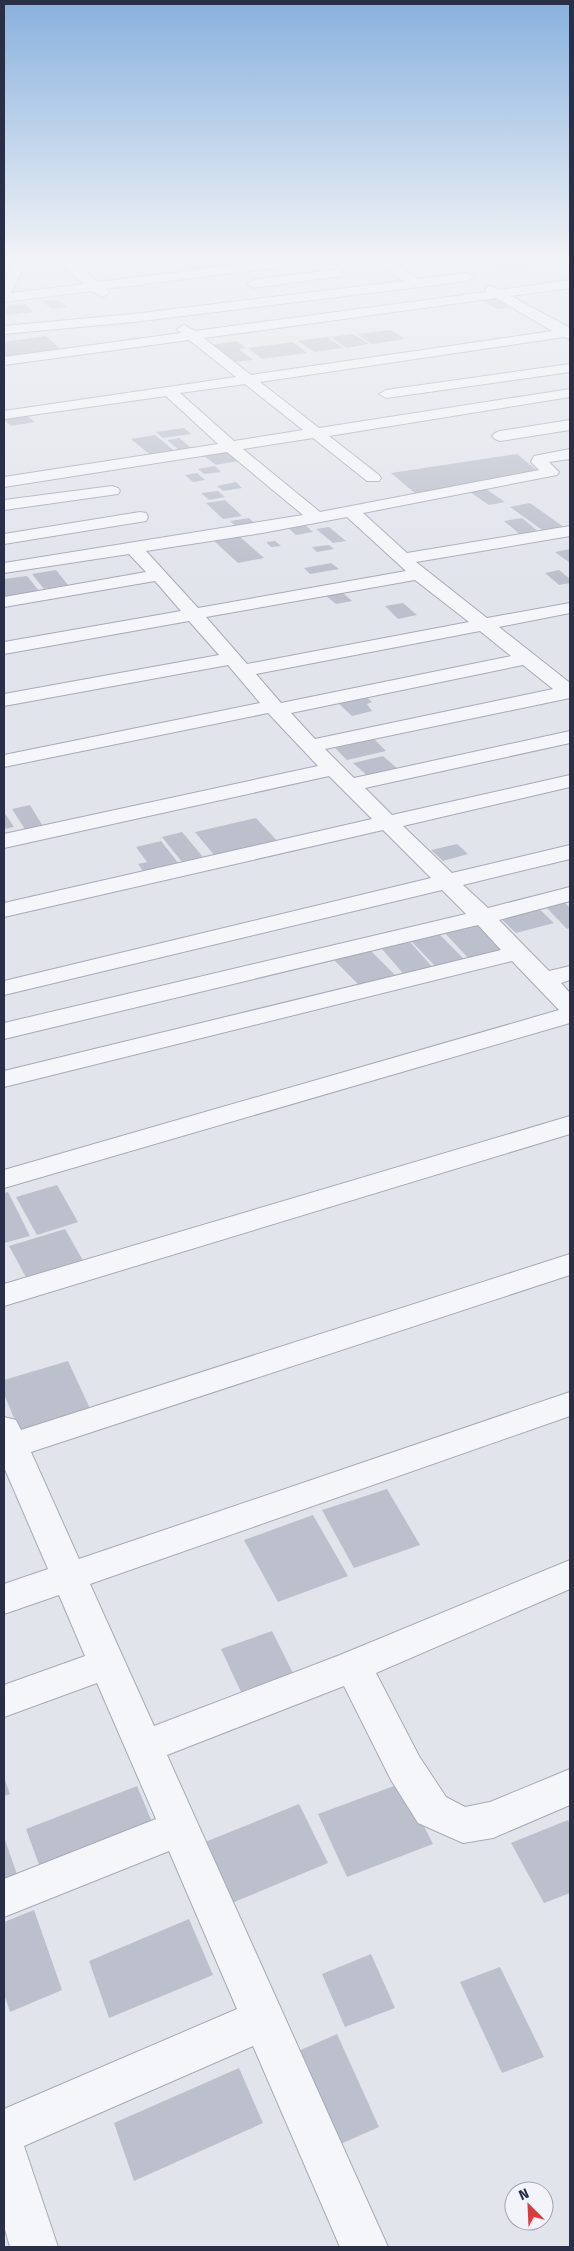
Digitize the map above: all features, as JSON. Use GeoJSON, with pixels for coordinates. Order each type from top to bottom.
{"type":"FeatureCollection","features":[{"type":"Feature","properties":{"kind":"street"},"geometry":{"type":"LineString","coordinates":[[210,368],[223,366]]}},
{"type":"Feature","properties":{"kind":"street"},"geometry":{"type":"LineString","coordinates":[[231,366],[373,478]]}},
{"type":"Feature","properties":{"kind":"street"},"geometry":{"type":"LineString","coordinates":[[349,366],[414,417]]}},
{"type":"Feature","properties":{"kind":"street"},"geometry":{"type":"LineString","coordinates":[[4,416],[349,366]]}},
{"type":"Feature","properties":{"kind":"street"},"geometry":{"type":"LineString","coordinates":[[386,394],[570,368]]}},
{"type":"Feature","properties":{"kind":"street"},"geometry":{"type":"LineString","coordinates":[[169,391],[230,446],[316,517]]}},
{"type":"Feature","properties":{"kind":"street"},"geometry":{"type":"LineString","coordinates":[[4,482],[315,432],[570,394]]}},
{"type":"Feature","properties":{"kind":"street"},"geometry":{"type":"LineString","coordinates":[[500,436],[570,425]]}},
{"type":"Feature","properties":{"kind":"street"},"geometry":{"type":"LineString","coordinates":[[4,568],[351,511],[547,473],[551,472],[539,462],[540,459],[570,454]]}},
{"type":"Feature","properties":{"kind":"street"},"geometry":{"type":"LineString","coordinates":[[94,468],[162,543]]}},
{"type":"Feature","properties":{"kind":"street"},"geometry":{"type":"LineString","coordinates":[[4,505],[112,490]]}},
{"type":"Feature","properties":{"kind":"street"},"geometry":{"type":"LineString","coordinates":[[351,511],[419,574],[570,691]]}},
{"type":"Feature","properties":{"kind":"street"},"geometry":{"type":"LineString","coordinates":[[4,539],[140,517]]}},
{"type":"Feature","properties":{"kind":"street"},"geometry":{"type":"LineString","coordinates":[[403,559],[570,531]]}},
{"type":"Feature","properties":{"kind":"street"},"geometry":{"type":"LineString","coordinates":[[133,548],[310,746],[483,917],[570,1007]]}},
{"type":"Feature","properties":{"kind":"street"},"geometry":{"type":"LineString","coordinates":[[4,648],[193,616],[419,574]]}},
{"type":"Feature","properties":{"kind":"street"},"geometry":{"type":"LineString","coordinates":[[4,602],[159,575]]}},
{"type":"Feature","properties":{"kind":"street"},"geometry":{"type":"LineString","coordinates":[[4,700],[237,665],[570,608]]}},
{"type":"Feature","properties":{"kind":"street"},"geometry":{"type":"LineString","coordinates":[[4,761],[528,658]]}},
{"type":"Feature","properties":{"kind":"street"},"geometry":{"type":"LineString","coordinates":[[310,746],[570,691]]}},
{"type":"Feature","properties":{"kind":"street"},"geometry":{"type":"LineString","coordinates":[[350,785],[570,737]]}},
{"type":"Feature","properties":{"kind":"street"},"geometry":{"type":"LineString","coordinates":[[4,841],[333,769]]}},
{"type":"Feature","properties":{"kind":"street"},"geometry":{"type":"LineString","coordinates":[[4,910],[570,781]]}},
{"type":"Feature","properties":{"kind":"street"},"geometry":{"type":"LineString","coordinates":[[4,988],[570,852]]}},
{"type":"Feature","properties":{"kind":"street"},"geometry":{"type":"LineString","coordinates":[[4,1031],[483,917],[570,894]]}},
{"type":"Feature","properties":{"kind":"street"},"geometry":{"type":"LineString","coordinates":[[4,1079],[517,953]]}},
{"type":"Feature","properties":{"kind":"street"},"geometry":{"type":"LineString","coordinates":[[543,980],[570,973]]}},
{"type":"Feature","properties":{"kind":"street"},"geometry":{"type":"LineString","coordinates":[[4,1179],[570,1015]]}},
{"type":"Feature","properties":{"kind":"street"},"geometry":{"type":"LineString","coordinates":[[4,1295],[570,1125]]}},
{"type":"Feature","properties":{"kind":"street"},"geometry":{"type":"LineString","coordinates":[[364,2247],[108,1664],[8,1446],[570,1264]]}},
{"type":"Feature","properties":{"kind":"street"},"geometry":{"type":"LineString","coordinates":[[4,1600],[570,1404]]}},
{"type":"Feature","properties":{"kind":"street"},"geometry":{"type":"LineString","coordinates":[[144,1747],[353,1666],[570,1574]]}},
{"type":"Feature","properties":{"kind":"street"},"geometry":{"type":"LineString","coordinates":[[4,1701],[108,1664]]}},
{"type":"Feature","properties":{"kind":"street"},"geometry":{"type":"LineString","coordinates":[[353,1666],[405,1768],[432,1810],[463,1825],[493,1820],[570,1787]]}},
{"type":"Feature","properties":{"kind":"street"},"geometry":{"type":"LineString","coordinates":[[4,1898],[180,1828]]}},
{"type":"Feature","properties":{"kind":"street"},"geometry":{"type":"LineString","coordinates":[[4,2132],[264,2019]]}},
{"type":"Feature","properties":{"kind":"street"},"geometry":{"type":"LineString","coordinates":[[4,2154],[34,2247]]}},
{"type":"Feature","properties":{"kind":"building"},"geometry":{"type":"Polygon","coordinates":[[[26,415],[35,422],[11,426],[4,420],[26,415]]]}},
{"type":"Feature","properties":{"kind":"building"},"geometry":{"type":"Polygon","coordinates":[[[184,428],[191,434],[163,438],[156,432],[184,428]]]}},
{"type":"Feature","properties":{"kind":"building"},"geometry":{"type":"Polygon","coordinates":[[[155,435],[177,453],[153,457],[131,439],[155,435]]]}},
{"type":"Feature","properties":{"kind":"building"},"geometry":{"type":"Polygon","coordinates":[[[179,438],[191,448],[179,450],[167,440],[179,438]]]}},
{"type":"Feature","properties":{"kind":"building"},"geometry":{"type":"Polygon","coordinates":[[[227,448],[243,460],[216,465],[200,453],[227,448]]]}},
{"type":"Feature","properties":{"kind":"building"},"geometry":{"type":"Polygon","coordinates":[[[517,454],[539,472],[416,494],[391,473],[517,454]]]}},
{"type":"Feature","properties":{"kind":"building"},"geometry":{"type":"Polygon","coordinates":[[[215,466],[221,472],[204,474],[198,469],[215,466]]]}},
{"type":"Feature","properties":{"kind":"building"},"geometry":{"type":"Polygon","coordinates":[[[197,473],[205,480],[193,482],[185,475],[197,473]]]}},
{"type":"Feature","properties":{"kind":"building"},"geometry":{"type":"Polygon","coordinates":[[[236,482],[242,488],[223,491],[217,486],[236,482]]]}},
{"type":"Feature","properties":{"kind":"building"},"geometry":{"type":"Polygon","coordinates":[[[483,487],[505,502],[489,505],[467,490],[483,487]]]}},
{"type":"Feature","properties":{"kind":"building"},"geometry":{"type":"Polygon","coordinates":[[[218,491],[225,497],[209,500],[201,493],[218,491]]]}},
{"type":"Feature","properties":{"kind":"building"},"geometry":{"type":"Polygon","coordinates":[[[225,500],[242,516],[223,519],[206,503],[225,500]]]}},
{"type":"Feature","properties":{"kind":"building"},"geometry":{"type":"Polygon","coordinates":[[[530,503],[565,528],[545,532],[510,507],[530,503]]]}},
{"type":"Feature","properties":{"kind":"building"},"geometry":{"type":"Polygon","coordinates":[[[249,518],[258,526],[239,529],[230,521],[249,518]]]}},
{"type":"Feature","properties":{"kind":"building"},"geometry":{"type":"Polygon","coordinates":[[[522,518],[540,533],[522,536],[504,521],[522,518]]]}},
{"type":"Feature","properties":{"kind":"building"},"geometry":{"type":"Polygon","coordinates":[[[303,523],[313,532],[296,535],[286,526],[303,523]]]}},
{"type":"Feature","properties":{"kind":"building"},"geometry":{"type":"Polygon","coordinates":[[[329,527],[346,541],[333,543],[316,529],[329,527]]]}},
{"type":"Feature","properties":{"kind":"building"},"geometry":{"type":"Polygon","coordinates":[[[238,535],[264,558],[238,563],[212,539],[238,535]]]}},
{"type":"Feature","properties":{"kind":"building"},"geometry":{"type":"Polygon","coordinates":[[[275,541],[281,546],[271,547],[266,542],[275,541]]]}},
{"type":"Feature","properties":{"kind":"building"},"geometry":{"type":"Polygon","coordinates":[[[329,545],[334,549],[317,552],[312,547],[329,545]]]}},
{"type":"Feature","properties":{"kind":"building"},"geometry":{"type":"Polygon","coordinates":[[[570,549],[570,563],[555,552],[570,549]]]}},
{"type":"Feature","properties":{"kind":"building"},"geometry":{"type":"Polygon","coordinates":[[[331,563],[339,569],[310,574],[304,568],[331,563]]]}},
{"type":"Feature","properties":{"kind":"building"},"geometry":{"type":"Polygon","coordinates":[[[56,570],[68,585],[44,589],[32,574],[56,570]]]}},
{"type":"Feature","properties":{"kind":"building"},"geometry":{"type":"Polygon","coordinates":[[[559,570],[570,579],[570,583],[559,585],[545,573],[559,570]]]}},
{"type":"Feature","properties":{"kind":"building"},"geometry":{"type":"Polygon","coordinates":[[[27,576],[39,591],[4,597],[4,579],[27,576]]]}},
{"type":"Feature","properties":{"kind":"building"},"geometry":{"type":"Polygon","coordinates":[[[342,592],[352,601],[336,604],[325,595],[342,592]]]}},
{"type":"Feature","properties":{"kind":"building"},"geometry":{"type":"Polygon","coordinates":[[[403,603],[417,615],[398,619],[385,606],[403,603]]]}},
{"type":"Feature","properties":{"kind":"building"},"geometry":{"type":"Polygon","coordinates":[[[365,696],[372,702],[367,704],[372,711],[352,716],[337,702],[365,696]]]}},
{"type":"Feature","properties":{"kind":"building"},"geometry":{"type":"Polygon","coordinates":[[[374,739],[386,751],[347,760],[335,748],[374,739]]]}},
{"type":"Feature","properties":{"kind":"building"},"geometry":{"type":"Polygon","coordinates":[[[383,756],[399,770],[369,777],[353,763],[383,756]]]}},
{"type":"Feature","properties":{"kind":"building"},"geometry":{"type":"Polygon","coordinates":[[[30,805],[44,828],[26,831],[12,809],[30,805]]]}},
{"type":"Feature","properties":{"kind":"building"},"geometry":{"type":"Polygon","coordinates":[[[4,812],[14,827],[4,829],[4,812]]]}},
{"type":"Feature","properties":{"kind":"building"},"geometry":{"type":"Polygon","coordinates":[[[256,818],[281,845],[219,861],[195,832],[256,818]]]}},
{"type":"Feature","properties":{"kind":"building"},"geometry":{"type":"Polygon","coordinates":[[[182,832],[203,857],[182,862],[162,837],[182,832]]]}},
{"type":"Feature","properties":{"kind":"building"},"geometry":{"type":"Polygon","coordinates":[[[161,841],[179,864],[144,872],[138,864],[147,862],[136,847],[161,841]]]}},
{"type":"Feature","properties":{"kind":"building"},"geometry":{"type":"Polygon","coordinates":[[[457,844],[468,854],[443,861],[431,850],[457,844]]]}},
{"type":"Feature","properties":{"kind":"building"},"geometry":{"type":"Polygon","coordinates":[[[564,902],[570,908],[570,928],[567,929],[545,906],[564,902]]]}},
{"type":"Feature","properties":{"kind":"building"},"geometry":{"type":"Polygon","coordinates":[[[537,907],[554,923],[516,933],[499,917],[537,907]]]}},
{"type":"Feature","properties":{"kind":"building"},"geometry":{"type":"Polygon","coordinates":[[[481,923],[507,950],[470,960],[444,932],[481,923]]]}},
{"type":"Feature","properties":{"kind":"building"},"geometry":{"type":"Polygon","coordinates":[[[439,934],[466,961],[438,969],[411,941],[439,934]]]}},
{"type":"Feature","properties":{"kind":"building"},"geometry":{"type":"Polygon","coordinates":[[[410,942],[435,970],[407,978],[382,949],[410,942]]]}},
{"type":"Feature","properties":{"kind":"building"},"geometry":{"type":"Polygon","coordinates":[[[367,947],[397,977],[362,988],[332,958],[367,947]]]}},
{"type":"Feature","properties":{"kind":"building"},"geometry":{"type":"Polygon","coordinates":[[[57,1185],[78,1222],[37,1235],[16,1197],[57,1185]]]}},
{"type":"Feature","properties":{"kind":"building"},"geometry":{"type":"Polygon","coordinates":[[[8,1192],[30,1236],[4,1243],[4,1193],[8,1192]]]}},
{"type":"Feature","properties":{"kind":"building"},"geometry":{"type":"Polygon","coordinates":[[[65,1229],[85,1264],[28,1281],[9,1246],[65,1229]]]}},
{"type":"Feature","properties":{"kind":"building"},"geometry":{"type":"Polygon","coordinates":[[[68,1361],[92,1413],[21,1435],[4,1394],[4,1380],[68,1361]]]}},
{"type":"Feature","properties":{"kind":"building"},"geometry":{"type":"Polygon","coordinates":[[[387,1489],[420,1545],[354,1568],[322,1510],[387,1489]]]}},
{"type":"Feature","properties":{"kind":"building"},"geometry":{"type":"Polygon","coordinates":[[[313,1515],[348,1576],[278,1602],[244,1540],[313,1515]]]}},
{"type":"Feature","properties":{"kind":"building"},"geometry":{"type":"Polygon","coordinates":[[[272,1631],[293,1673],[241,1692],[221,1649],[272,1631]]]}},
{"type":"Feature","properties":{"kind":"building"},"geometry":{"type":"Polygon","coordinates":[[[4,1777],[10,1794],[4,1796],[4,1777]]]}},
{"type":"Feature","properties":{"kind":"building"},"geometry":{"type":"Polygon","coordinates":[[[402,1783],[433,1844],[347,1877],[318,1814],[402,1783]]]}},
{"type":"Feature","properties":{"kind":"building"},"geometry":{"type":"Polygon","coordinates":[[[137,1786],[155,1829],[42,1873],[26,1829],[137,1786]]]}},
{"type":"Feature","properties":{"kind":"building"},"geometry":{"type":"Polygon","coordinates":[[[299,1804],[328,1863],[232,1903],[205,1842],[299,1804]]]}},
{"type":"Feature","properties":{"kind":"building"},"geometry":{"type":"Polygon","coordinates":[[[568,1820],[570,1824],[570,1893],[544,1903],[511,1843],[568,1820]]]}},
{"type":"Feature","properties":{"kind":"building"},"geometry":{"type":"Polygon","coordinates":[[[4,1837],[19,1880],[4,1886],[4,1837]]]}},
{"type":"Feature","properties":{"kind":"building"},"geometry":{"type":"Polygon","coordinates":[[[34,1910],[62,1990],[10,2012],[4,1994],[4,1922],[34,1910]]]}},
{"type":"Feature","properties":{"kind":"building"},"geometry":{"type":"Polygon","coordinates":[[[189,1919],[213,1975],[109,2018],[89,1961],[189,1919]]]}},
{"type":"Feature","properties":{"kind":"building"},"geometry":{"type":"Polygon","coordinates":[[[371,1954],[395,2008],[345,2027],[322,1974],[371,1954]]]}},
{"type":"Feature","properties":{"kind":"building"},"geometry":{"type":"Polygon","coordinates":[[[500,1967],[544,2057],[502,2073],[460,1982],[500,1967]]]}},
{"type":"Feature","properties":{"kind":"building"},"geometry":{"type":"Polygon","coordinates":[[[337,2034],[379,2127],[327,2150],[287,2056],[337,2034]]]}},
{"type":"Feature","properties":{"kind":"building"},"geometry":{"type":"Polygon","coordinates":[[[239,2068],[263,2123],[134,2181],[114,2123],[239,2068]]]}}]}
